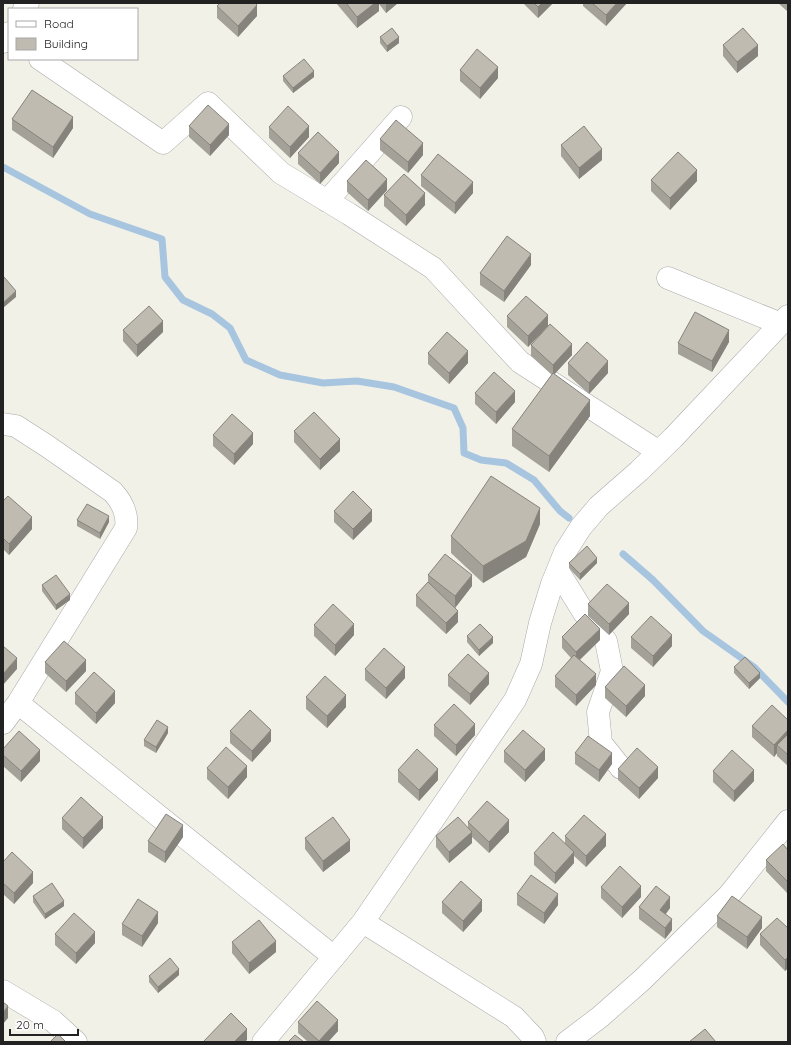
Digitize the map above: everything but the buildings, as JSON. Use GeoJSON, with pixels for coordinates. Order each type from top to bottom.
{"type":"FeatureCollection","features":[{"type":"Feature","properties":{"kind":"street"},"geometry":{"type":"LineString","coordinates":[[41,60],[163,143],[208,103],[281,173],[433,268],[520,362],[659,452]]}},
{"type":"Feature","properties":{"kind":"street"},"geometry":{"type":"LineString","coordinates":[[327,201],[401,117]]}},
{"type":"Feature","properties":{"kind":"street"},"geometry":{"type":"LineString","coordinates":[[263,1042],[363,922],[515,700],[531,664],[540,623],[552,584],[565,552],[581,527],[599,506],[659,452],[732,378],[785,320],[668,278]]}},
{"type":"Feature","properties":{"kind":"street"},"geometry":{"type":"LineString","coordinates":[[3,424],[16,426],[113,492],[119,499],[127,520],[126,528],[18,703],[3,724]]}},
{"type":"Feature","properties":{"kind":"street"},"geometry":{"type":"LineString","coordinates":[[558,571],[584,613],[606,641],[612,671],[598,712],[601,743],[621,768]]}},
{"type":"Feature","properties":{"kind":"street"},"geometry":{"type":"LineString","coordinates":[[18,703],[334,957]]}},
{"type":"Feature","properties":{"kind":"street"},"geometry":{"type":"LineString","coordinates":[[567,1042],[600,1017],[642,980],[729,895],[788,821]]}},
{"type":"Feature","properties":{"kind":"street"},"geometry":{"type":"LineString","coordinates":[[363,922],[514,1017],[533,1037],[535,1042]]}},
{"type":"Feature","properties":{"kind":"street"},"geometry":{"type":"LineString","coordinates":[[3,991],[53,1021],[76,1042]]}},
{"type":"Feature","properties":{"kind":"waterway"},"geometry":{"type":"LineString","coordinates":[[3,167],[90,214],[162,239],[165,277],[183,300],[212,314],[230,328],[246,360],[280,375],[323,383],[357,381],[394,387],[454,408],[463,428],[464,453],[481,460],[506,463],[534,480],[560,511],[569,518]]}},
{"type":"Feature","properties":{"kind":"waterway"},"geometry":{"type":"LineString","coordinates":[[623,554],[653,580],[703,631],[754,667],[788,702]]}}]}
